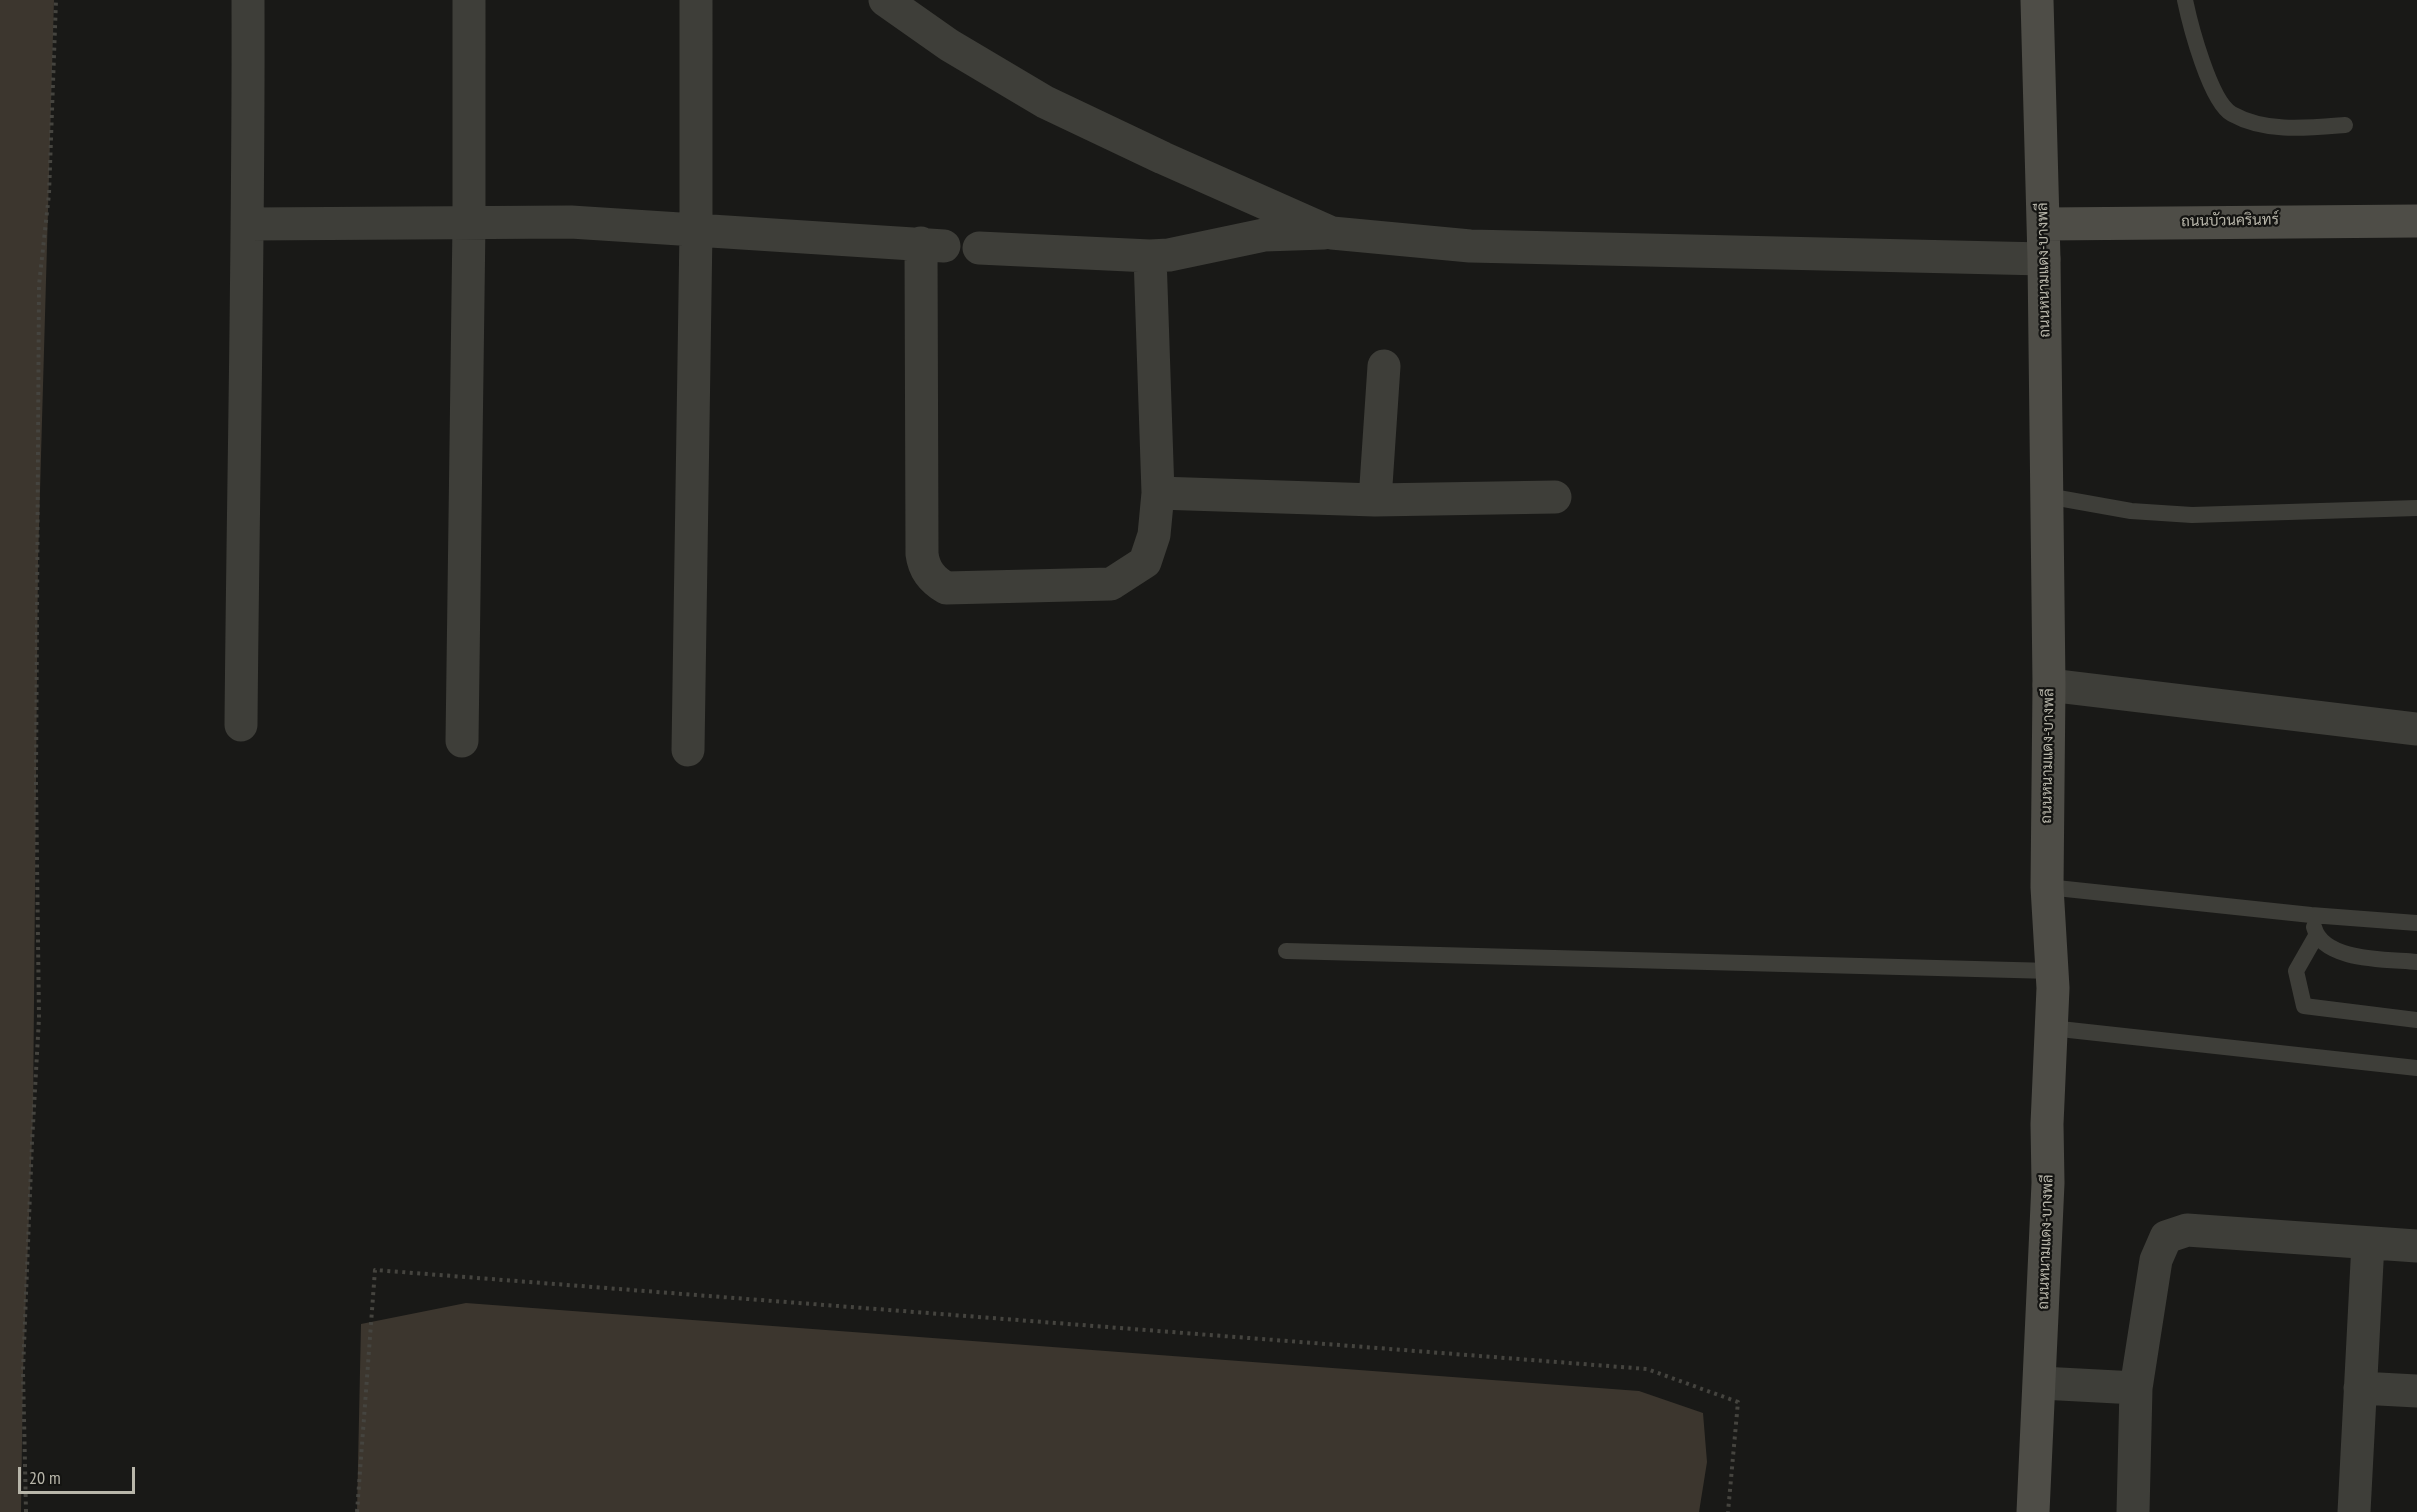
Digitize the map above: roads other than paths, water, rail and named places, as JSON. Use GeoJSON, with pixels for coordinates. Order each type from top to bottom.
{"type":"FeatureCollection","features":[{"type":"Feature","properties":{"kind":"main road","name":"ถนนหนามแดง-บางพลี"},"geometry":{"type":"LineString","coordinates":[[2033,1512],[2048,1184],[2052,971],[2047,887],[2049,686],[2044,224],[2037,0]]}},
{"type":"Feature","properties":{"kind":"main road","name":"ถนนบัวนครินทร์"},"geometry":{"type":"LineString","coordinates":[[2044,224],[2417,220]]}},
{"type":"Feature","properties":{"kind":"street"},"geometry":{"type":"LineString","coordinates":[[241,725],[243,448],[249,224],[248,0]]}},
{"type":"Feature","properties":{"kind":"street"},"geometry":{"type":"LineString","coordinates":[[462,741],[469,223],[469,0]]}},
{"type":"Feature","properties":{"kind":"street"},"geometry":{"type":"LineString","coordinates":[[688,750],[696,230],[696,0]]}},
{"type":"Feature","properties":{"kind":"street"},"geometry":{"type":"LineString","coordinates":[[885,0],[949,45],[1045,102],[1163,158],[1332,232]]}},
{"type":"Feature","properties":{"kind":"street"},"geometry":{"type":"LineString","coordinates":[[249,224],[571,222],[932,244],[922,554],[924,566],[937,583],[946,588],[1111,584],[1145,562],[1154,535],[1158,493],[1159,255]]}},
{"type":"Feature","properties":{"kind":"street"},"geometry":{"type":"LineString","coordinates":[[979,248],[1159,255],[1264,236],[1332,232],[1470,246],[2044,259]]}},
{"type":"Feature","properties":{"kind":"street"},"geometry":{"type":"LineString","coordinates":[[1375,500],[1384,366]]}},
{"type":"Feature","properties":{"kind":"street"},"geometry":{"type":"LineString","coordinates":[[1158,493],[1375,500],[1555,497]]}},
{"type":"Feature","properties":{"kind":"street"},"geometry":{"type":"LineString","coordinates":[[2049,686],[2417,729]]}},
{"type":"Feature","properties":{"kind":"street"},"geometry":{"type":"LineString","coordinates":[[2133,1512],[2136,1388],[2154,1270],[2166,1237],[2187,1230],[2417,1246]]}},
{"type":"Feature","properties":{"kind":"street"},"geometry":{"type":"LineString","coordinates":[[2354,1512],[2368,1242]]}},
{"type":"Feature","properties":{"kind":"street"},"geometry":{"type":"LineString","coordinates":[[2040,1383],[2136,1388]]}},
{"type":"Feature","properties":{"kind":"street"},"geometry":{"type":"LineString","coordinates":[[2360,1388],[2417,1391]]}},
{"type":"Feature","properties":{"kind":"lane"},"geometry":{"type":"LineString","coordinates":[[2185,0],[2194,43],[2215,90],[2230,113],[2262,124],[2293,129],[2345,125]]}},
{"type":"Feature","properties":{"kind":"lane"},"geometry":{"type":"LineString","coordinates":[[2047,496],[2131,511],[2192,515],[2417,508]]}},
{"type":"Feature","properties":{"kind":"lane"},"geometry":{"type":"LineString","coordinates":[[2047,887],[2311,915],[2417,923]]}},
{"type":"Feature","properties":{"kind":"lane"},"geometry":{"type":"LineString","coordinates":[[2311,915],[2316,936],[2328,947],[2345,954],[2417,962]]}},
{"type":"Feature","properties":{"kind":"lane"},"geometry":{"type":"LineString","coordinates":[[2316,936],[2296,971],[2304,1006],[2417,1020]]}},
{"type":"Feature","properties":{"kind":"lane"},"geometry":{"type":"LineString","coordinates":[[1286,951],[2052,971]]}},
{"type":"Feature","properties":{"kind":"lane"},"geometry":{"type":"LineString","coordinates":[[2051,1028],[2417,1068]]}}]}
